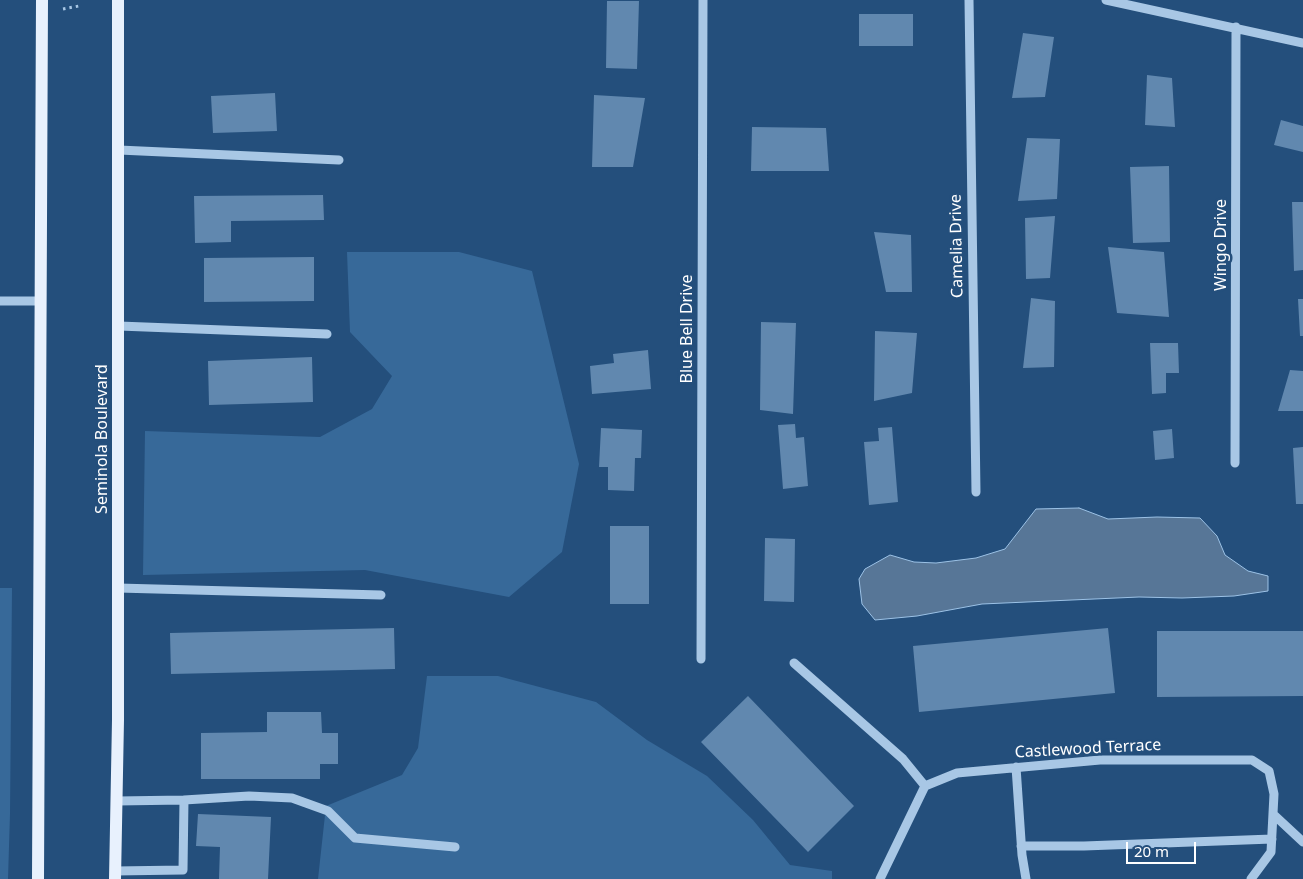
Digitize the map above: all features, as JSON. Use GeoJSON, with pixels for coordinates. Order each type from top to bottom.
{"type":"FeatureCollection","features":[{"type":"Feature","properties":{"kind":"main road"},"geometry":{"type":"LineString","coordinates":[[38,879],[42,0]]}},
{"type":"Feature","properties":{"kind":"main road","name":"Seminola Boulevard"},"geometry":{"type":"LineString","coordinates":[[115,875],[118,588],[118,0]]}},
{"type":"Feature","properties":{"kind":"street","name":"Blue Bell Drive"},"geometry":{"type":"LineString","coordinates":[[701,659],[703,0]]}},
{"type":"Feature","properties":{"kind":"street","name":"Camelia Drive"},"geometry":{"type":"LineString","coordinates":[[969,0],[976,492]]}},
{"type":"Feature","properties":{"kind":"street"},"geometry":{"type":"LineString","coordinates":[[1106,0],[1303,43]]}},
{"type":"Feature","properties":{"kind":"street","name":"Wingo Drive"},"geometry":{"type":"LineString","coordinates":[[1235,463],[1236,27]]}},
{"type":"Feature","properties":{"kind":"street"},"geometry":{"type":"LineString","coordinates":[[119,150],[339,160]]}},
{"type":"Feature","properties":{"kind":"street"},"geometry":{"type":"LineString","coordinates":[[0,301],[40,301]]}},
{"type":"Feature","properties":{"kind":"street"},"geometry":{"type":"LineString","coordinates":[[118,326],[327,334]]}},
{"type":"Feature","properties":{"kind":"street"},"geometry":{"type":"LineString","coordinates":[[118,588],[381,595]]}},
{"type":"Feature","properties":{"kind":"street"},"geometry":{"type":"LineString","coordinates":[[794,663],[903,759],[925,786],[880,879]]}},
{"type":"Feature","properties":{"kind":"street","name":"Castlewood Terrace"},"geometry":{"type":"LineString","coordinates":[[925,786],[957,772],[1100,760],[1252,760],[1269,771],[1274,794],[1271,852],[1250,879]]}},
{"type":"Feature","properties":{"kind":"street"},"geometry":{"type":"LineString","coordinates":[[1016,767],[1021,846],[1026,879]]}},
{"type":"Feature","properties":{"kind":"street"},"geometry":{"type":"LineString","coordinates":[[117,801],[184,800],[249,796],[292,798],[328,811],[356,838],[455,847]]}},
{"type":"Feature","properties":{"kind":"street"},"geometry":{"type":"LineString","coordinates":[[115,875],[182,870],[184,800]]}},
{"type":"Feature","properties":{"kind":"street"},"geometry":{"type":"LineString","coordinates":[[1273,814],[1303,842]]}},
{"type":"Feature","properties":{"kind":"street"},"geometry":{"type":"LineString","coordinates":[[1021,846],[1084,846],[1272,839]]}},
{"type":"Feature","properties":{"kind":"path"},"geometry":{"type":"LineString","coordinates":[[64,9],[79,6]]}},
{"type":"Feature","properties":{"kind":"shaded area"},"geometry":{"type":"Polygon","coordinates":[[[347,252],[459,252],[532,271],[579,464],[562,552],[509,597],[365,570],[143,575],[145,431],[320,437],[372,409],[392,376],[350,332],[347,252]]]}},
{"type":"Feature","properties":{"kind":"shaded area"},"geometry":{"type":"Polygon","coordinates":[[[1079,508],[1108,519],[1200,518],[1217,536],[1225,555],[1248,571],[1268,576],[1268,591],[1234,596],[1139,597],[982,604],[917,616],[875,620],[862,604],[859,579],[865,569],[890,555],[914,562],[936,563],[976,558],[1005,549],[1036,509],[1079,508]]]}},
{"type":"Feature","properties":{"kind":"shaded area"},"geometry":{"type":"Polygon","coordinates":[[[0,588],[12,588],[8,879],[0,879],[0,588]]]}},
{"type":"Feature","properties":{"kind":"shaded area"},"geometry":{"type":"Polygon","coordinates":[[[427,676],[498,676],[596,702],[647,740],[707,776],[753,820],[790,865],[832,871],[832,879],[318,879],[326,806],[402,775],[418,748],[427,676]]]}},
{"type":"Feature","properties":{"kind":"building"},"geometry":{"type":"Polygon","coordinates":[[[607,1],[639,1],[637,69],[606,68],[607,1]]]}},
{"type":"Feature","properties":{"kind":"building"},"geometry":{"type":"Polygon","coordinates":[[[859,14],[913,14],[913,46],[859,46],[859,14]]]}},
{"type":"Feature","properties":{"kind":"building"},"geometry":{"type":"Polygon","coordinates":[[[1023,33],[1054,37],[1045,97],[1012,98],[1023,33]]]}},
{"type":"Feature","properties":{"kind":"building"},"geometry":{"type":"Polygon","coordinates":[[[1147,75],[1172,78],[1175,127],[1145,125],[1147,75]]]}},
{"type":"Feature","properties":{"kind":"building"},"geometry":{"type":"Polygon","coordinates":[[[275,93],[277,131],[213,133],[211,96],[275,93]]]}},
{"type":"Feature","properties":{"kind":"building"},"geometry":{"type":"Polygon","coordinates":[[[594,95],[645,98],[633,167],[592,167],[594,95]]]}},
{"type":"Feature","properties":{"kind":"building"},"geometry":{"type":"Polygon","coordinates":[[[1281,120],[1303,126],[1303,152],[1274,145],[1281,120]]]}},
{"type":"Feature","properties":{"kind":"building"},"geometry":{"type":"Polygon","coordinates":[[[752,127],[826,128],[829,171],[751,171],[752,127]]]}},
{"type":"Feature","properties":{"kind":"building"},"geometry":{"type":"Polygon","coordinates":[[[1027,138],[1060,139],[1057,199],[1018,201],[1027,138]]]}},
{"type":"Feature","properties":{"kind":"building"},"geometry":{"type":"Polygon","coordinates":[[[1169,166],[1170,242],[1133,243],[1130,167],[1169,166]]]}},
{"type":"Feature","properties":{"kind":"building"},"geometry":{"type":"Polygon","coordinates":[[[323,195],[324,220],[231,221],[231,242],[195,243],[194,196],[323,195]]]}},
{"type":"Feature","properties":{"kind":"building"},"geometry":{"type":"Polygon","coordinates":[[[1292,202],[1303,202],[1303,270],[1294,271],[1292,202]]]}},
{"type":"Feature","properties":{"kind":"building"},"geometry":{"type":"Polygon","coordinates":[[[1055,216],[1050,278],[1026,279],[1025,218],[1055,216]]]}},
{"type":"Feature","properties":{"kind":"building"},"geometry":{"type":"Polygon","coordinates":[[[874,232],[911,235],[912,292],[886,292],[874,232]]]}},
{"type":"Feature","properties":{"kind":"building"},"geometry":{"type":"Polygon","coordinates":[[[1108,247],[1164,252],[1169,317],[1117,313],[1108,247]]]}},
{"type":"Feature","properties":{"kind":"building"},"geometry":{"type":"Polygon","coordinates":[[[314,257],[314,301],[204,302],[204,258],[314,257]]]}},
{"type":"Feature","properties":{"kind":"building"},"geometry":{"type":"Polygon","coordinates":[[[1031,298],[1055,301],[1054,367],[1023,368],[1031,298]]]}},
{"type":"Feature","properties":{"kind":"building"},"geometry":{"type":"Polygon","coordinates":[[[1298,299],[1303,299],[1303,336],[1300,336],[1298,299]]]}},
{"type":"Feature","properties":{"kind":"building"},"geometry":{"type":"Polygon","coordinates":[[[761,322],[796,323],[793,414],[760,410],[761,322]]]}},
{"type":"Feature","properties":{"kind":"building"},"geometry":{"type":"Polygon","coordinates":[[[875,331],[917,333],[912,393],[874,401],[875,331]]]}},
{"type":"Feature","properties":{"kind":"building"},"geometry":{"type":"Polygon","coordinates":[[[1150,343],[1178,343],[1179,373],[1166,373],[1166,393],[1152,394],[1150,343]]]}},
{"type":"Feature","properties":{"kind":"building"},"geometry":{"type":"Polygon","coordinates":[[[648,350],[651,389],[592,394],[590,366],[614,363],[613,354],[648,350]]]}},
{"type":"Feature","properties":{"kind":"building"},"geometry":{"type":"Polygon","coordinates":[[[312,357],[313,402],[209,405],[208,361],[312,357]]]}},
{"type":"Feature","properties":{"kind":"building"},"geometry":{"type":"Polygon","coordinates":[[[1290,370],[1303,371],[1303,411],[1278,411],[1290,370]]]}},
{"type":"Feature","properties":{"kind":"building"},"geometry":{"type":"Polygon","coordinates":[[[795,424],[796,438],[804,437],[808,486],[783,489],[778,425],[795,424]]]}},
{"type":"Feature","properties":{"kind":"building"},"geometry":{"type":"Polygon","coordinates":[[[892,427],[898,502],[869,505],[864,442],[879,441],[878,428],[892,427]]]}},
{"type":"Feature","properties":{"kind":"building"},"geometry":{"type":"Polygon","coordinates":[[[601,428],[642,430],[641,458],[635,458],[634,491],[608,490],[608,467],[599,467],[601,428]]]}},
{"type":"Feature","properties":{"kind":"building"},"geometry":{"type":"Polygon","coordinates":[[[1172,429],[1174,458],[1155,460],[1153,431],[1172,429]]]}},
{"type":"Feature","properties":{"kind":"building"},"geometry":{"type":"Polygon","coordinates":[[[1303,447],[1303,504],[1296,504],[1293,448],[1303,447]]]}},
{"type":"Feature","properties":{"kind":"building"},"geometry":{"type":"Polygon","coordinates":[[[610,526],[649,526],[649,604],[610,604],[610,526]]]}},
{"type":"Feature","properties":{"kind":"building"},"geometry":{"type":"Polygon","coordinates":[[[765,538],[795,539],[794,602],[764,601],[765,538]]]}},
{"type":"Feature","properties":{"kind":"building"},"geometry":{"type":"Polygon","coordinates":[[[394,628],[395,669],[171,674],[170,633],[394,628]]]}},
{"type":"Feature","properties":{"kind":"building"},"geometry":{"type":"Polygon","coordinates":[[[1108,628],[1115,693],[919,712],[913,646],[1108,628]]]}},
{"type":"Feature","properties":{"kind":"building"},"geometry":{"type":"Polygon","coordinates":[[[1157,631],[1303,631],[1303,696],[1157,697],[1157,631]]]}},
{"type":"Feature","properties":{"kind":"building"},"geometry":{"type":"Polygon","coordinates":[[[748,696],[854,806],[808,852],[701,742],[748,696]]]}},
{"type":"Feature","properties":{"kind":"building"},"geometry":{"type":"Polygon","coordinates":[[[267,712],[321,712],[322,733],[338,733],[338,764],[320,764],[320,779],[201,779],[201,733],[267,732],[267,712]]]}},
{"type":"Feature","properties":{"kind":"building"},"geometry":{"type":"Polygon","coordinates":[[[198,814],[271,817],[268,879],[219,879],[220,847],[196,846],[198,814]]]}}]}
